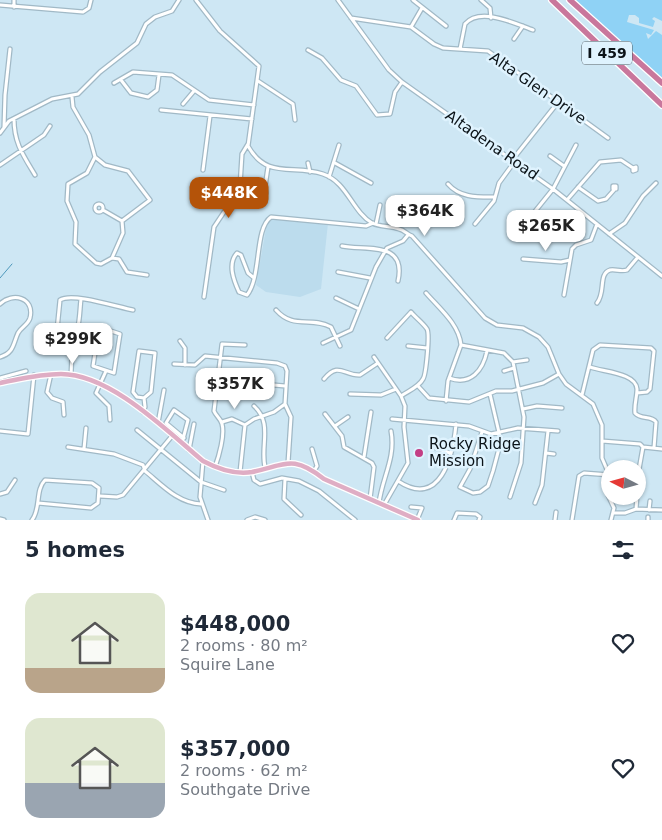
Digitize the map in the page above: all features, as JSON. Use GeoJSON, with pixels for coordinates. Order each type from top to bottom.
{"type":"FeatureCollection","features":[{"type":"Feature","properties":{"kind":"highway","name":"I 459"},"geometry":{"type":"LineString","coordinates":[[552,0],[662,106]]}},
{"type":"Feature","properties":{"kind":"highway","name":"I 459"},"geometry":{"type":"LineString","coordinates":[[570,0],[662,83]]}},
{"type":"Feature","properties":{"kind":"main road"},"geometry":{"type":"LineString","coordinates":[[0,383],[34,375],[51,374],[72,375],[100,382],[158,424],[203,461],[214,467],[240,472],[252,472],[265,467],[288,463],[301,465],[314,471],[324,479],[418,520]]}},
{"type":"Feature","properties":{"kind":"street"},"geometry":{"type":"LineString","coordinates":[[14,0],[14,6]]}},
{"type":"Feature","properties":{"kind":"street"},"geometry":{"type":"LineString","coordinates":[[0,5],[83,12],[90,8],[91,0]]}},
{"type":"Feature","properties":{"kind":"street"},"geometry":{"type":"LineString","coordinates":[[0,133],[14,119],[52,99],[72,97],[133,47],[146,24],[155,17],[172,11],[179,0]]}},
{"type":"Feature","properties":{"kind":"street"},"geometry":{"type":"LineString","coordinates":[[196,0],[220,31],[258,64],[258,81],[248,144],[242,154],[239,202],[224,212],[214,227],[204,297]]}},
{"type":"Feature","properties":{"kind":"street","name":"Altadena Road"},"geometry":{"type":"LineString","coordinates":[[338,0],[388,70],[402,82],[553,188],[662,276]]}},
{"type":"Feature","properties":{"kind":"street"},"geometry":{"type":"LineString","coordinates":[[413,0],[446,26]]}},
{"type":"Feature","properties":{"kind":"street"},"geometry":{"type":"LineString","coordinates":[[481,0],[490,8],[491,18]]}},
{"type":"Feature","properties":{"kind":"street"},"geometry":{"type":"LineString","coordinates":[[411,27],[422,8]]}},
{"type":"Feature","properties":{"kind":"street"},"geometry":{"type":"LineString","coordinates":[[460,49],[463,28],[467,21],[476,17],[510,20],[533,30]]}},
{"type":"Feature","properties":{"kind":"street","name":"Alta Glen Drive"},"geometry":{"type":"LineString","coordinates":[[351,18],[411,27],[438,46],[488,51],[608,138]]}},
{"type":"Feature","properties":{"kind":"street"},"geometry":{"type":"LineString","coordinates":[[514,39],[522,26]]}},
{"type":"Feature","properties":{"kind":"street"},"geometry":{"type":"LineString","coordinates":[[4,127],[10,50]]}},
{"type":"Feature","properties":{"kind":"street"},"geometry":{"type":"LineString","coordinates":[[308,50],[322,58],[341,80],[356,86],[377,115],[390,114],[395,92],[402,82]]}},
{"type":"Feature","properties":{"kind":"street"},"geometry":{"type":"LineString","coordinates":[[114,83],[133,72],[176,77],[209,100],[254,105]]}},
{"type":"Feature","properties":{"kind":"street"},"geometry":{"type":"LineString","coordinates":[[121,80],[131,93],[148,97],[157,90],[159,75]]}},
{"type":"Feature","properties":{"kind":"street"},"geometry":{"type":"LineString","coordinates":[[258,81],[293,104],[295,120]]}},
{"type":"Feature","properties":{"kind":"street"},"geometry":{"type":"LineString","coordinates":[[183,104],[194,91]]}},
{"type":"Feature","properties":{"kind":"street"},"geometry":{"type":"LineString","coordinates":[[72,97],[73,107],[89,135],[95,157],[105,165],[128,171],[148,196],[149,202],[122,221]]}},
{"type":"Feature","properties":{"kind":"street"},"geometry":{"type":"LineString","coordinates":[[475,224],[496,197],[501,180],[514,160],[559,101]]}},
{"type":"Feature","properties":{"kind":"street"},"geometry":{"type":"LineString","coordinates":[[161,110],[252,119]]}},
{"type":"Feature","properties":{"kind":"street"},"geometry":{"type":"LineString","coordinates":[[203,170],[210,116]]}},
{"type":"Feature","properties":{"kind":"street"},"geometry":{"type":"LineString","coordinates":[[14,119],[15,138],[35,175]]}},
{"type":"Feature","properties":{"kind":"street"},"geometry":{"type":"LineString","coordinates":[[0,165],[44,135],[50,126]]}},
{"type":"Feature","properties":{"kind":"street"},"geometry":{"type":"LineString","coordinates":[[248,144],[253,156],[268,167],[310,172],[329,177],[340,186],[375,224]]}},
{"type":"Feature","properties":{"kind":"street"},"geometry":{"type":"LineString","coordinates":[[329,177],[340,145]]}},
{"type":"Feature","properties":{"kind":"street"},"geometry":{"type":"LineString","coordinates":[[516,235],[553,188],[576,145]]}},
{"type":"Feature","properties":{"kind":"street"},"geometry":{"type":"LineString","coordinates":[[550,156],[564,166]]}},
{"type":"Feature","properties":{"kind":"street"},"geometry":{"type":"LineString","coordinates":[[95,157],[87,173],[68,184],[68,200],[76,222],[75,244],[96,263],[106,263],[112,258],[123,233],[122,221]]}},
{"type":"Feature","properties":{"kind":"street"},"geometry":{"type":"LineString","coordinates":[[567,200],[600,162],[621,160],[633,168]]}},
{"type":"Feature","properties":{"kind":"street"},"geometry":{"type":"LineString","coordinates":[[308,163],[310,172]]}},
{"type":"Feature","properties":{"kind":"street"},"geometry":{"type":"LineString","coordinates":[[335,163],[371,183]]}},
{"type":"Feature","properties":{"kind":"street"},"geometry":{"type":"LineString","coordinates":[[266,193],[268,167]]}},
{"type":"Feature","properties":{"kind":"street"},"geometry":{"type":"LineString","coordinates":[[609,234],[625,222],[643,196],[656,183]]}},
{"type":"Feature","properties":{"kind":"street"},"geometry":{"type":"LineString","coordinates":[[448,184],[453,190],[465,196],[496,197]]}},
{"type":"Feature","properties":{"kind":"street"},"geometry":{"type":"LineString","coordinates":[[578,187],[598,201],[606,199],[614,190]]}},
{"type":"Feature","properties":{"kind":"street"},"geometry":{"type":"LineString","coordinates":[[375,224],[380,205]]}},
{"type":"Feature","properties":{"kind":"street"},"geometry":{"type":"LineString","coordinates":[[103,210],[122,221]]}},
{"type":"Feature","properties":{"kind":"street"},"geometry":{"type":"LineString","coordinates":[[254,278],[248,273],[241,255],[235,254],[232,276],[239,292],[247,295],[254,278],[265,223],[271,217],[366,226],[375,224],[400,229],[408,235],[485,318],[497,325],[523,328],[544,341],[559,374],[566,384],[590,400],[598,413],[602,425],[603,460]]}},
{"type":"Feature","properties":{"kind":"street"},"geometry":{"type":"LineString","coordinates":[[564,295],[572,250],[576,245],[588,242],[593,238],[597,224]]}},
{"type":"Feature","properties":{"kind":"street"},"geometry":{"type":"LineString","coordinates":[[324,343],[351,330],[370,278],[386,251],[408,235]]}},
{"type":"Feature","properties":{"kind":"street"},"geometry":{"type":"LineString","coordinates":[[342,246],[375,247],[386,251],[398,262],[400,268],[398,281]]}},
{"type":"Feature","properties":{"kind":"street"},"geometry":{"type":"LineString","coordinates":[[597,303],[603,293],[602,278],[605,273],[612,270],[627,270],[638,257]]}},
{"type":"Feature","properties":{"kind":"street"},"geometry":{"type":"LineString","coordinates":[[112,258],[121,260],[127,272],[148,275]]}},
{"type":"Feature","properties":{"kind":"street"},"geometry":{"type":"LineString","coordinates":[[523,259],[561,262],[570,260]]}},
{"type":"Feature","properties":{"kind":"street"},"geometry":{"type":"LineString","coordinates":[[338,272],[370,278]]}},
{"type":"Feature","properties":{"kind":"street"},"geometry":{"type":"LineString","coordinates":[[426,293],[456,328],[461,345],[449,378],[446,401]]}},
{"type":"Feature","properties":{"kind":"street"},"geometry":{"type":"LineString","coordinates":[[72,375],[73,359],[66,346],[58,339],[56,326],[60,300],[66,297],[97,301],[110,306],[133,310]]}},
{"type":"Feature","properties":{"kind":"street"},"geometry":{"type":"LineString","coordinates":[[0,304],[9,298],[21,298],[28,303],[30,312],[28,322],[19,332],[14,346],[7,354],[0,357]]}},
{"type":"Feature","properties":{"kind":"street"},"geometry":{"type":"LineString","coordinates":[[336,298],[359,309]]}},
{"type":"Feature","properties":{"kind":"street"},"geometry":{"type":"LineString","coordinates":[[66,346],[74,340],[76,334],[81,299]]}},
{"type":"Feature","properties":{"kind":"street"},"geometry":{"type":"LineString","coordinates":[[276,310],[292,322],[324,324],[333,329],[340,346]]}},
{"type":"Feature","properties":{"kind":"street"},"geometry":{"type":"LineString","coordinates":[[387,338],[411,312],[427,329],[429,335],[426,372],[418,386],[401,396]]}},
{"type":"Feature","properties":{"kind":"street"},"geometry":{"type":"LineString","coordinates":[[99,327],[120,334],[115,372],[105,370],[93,366],[99,327]]}},
{"type":"Feature","properties":{"kind":"street"},"geometry":{"type":"LineString","coordinates":[[180,340],[186,348],[185,365]]}},
{"type":"Feature","properties":{"kind":"street"},"geometry":{"type":"LineString","coordinates":[[214,467],[219,455],[222,422],[214,412],[222,344],[245,345]]}},
{"type":"Feature","properties":{"kind":"street"},"geometry":{"type":"LineString","coordinates":[[461,345],[506,354],[513,362],[523,409],[523,429],[521,463],[510,496]]}},
{"type":"Feature","properties":{"kind":"street"},"geometry":{"type":"LineString","coordinates":[[408,346],[427,348]]}},
{"type":"Feature","properties":{"kind":"street"},"geometry":{"type":"LineString","coordinates":[[582,395],[593,350],[596,346],[651,348],[654,351],[650,389],[647,392],[637,393]]}},
{"type":"Feature","properties":{"kind":"street"},"geometry":{"type":"LineString","coordinates":[[138,351],[155,353],[151,392],[144,398],[137,397],[133,392],[138,351]]}},
{"type":"Feature","properties":{"kind":"street"},"geometry":{"type":"LineString","coordinates":[[449,378],[460,381],[478,373],[484,365],[487,351]]}},
{"type":"Feature","properties":{"kind":"street"},"geometry":{"type":"LineString","coordinates":[[174,364],[195,365],[205,356],[283,364],[287,371],[285,404],[291,417],[288,463]]}},
{"type":"Feature","properties":{"kind":"street"},"geometry":{"type":"LineString","coordinates":[[374,357],[401,396],[405,406],[404,420],[409,459],[406,468],[384,505]]}},
{"type":"Feature","properties":{"kind":"street"},"geometry":{"type":"LineString","coordinates":[[513,362],[527,360]]}},
{"type":"Feature","properties":{"kind":"street"},"geometry":{"type":"LineString","coordinates":[[324,379],[332,371],[338,369],[360,375],[378,363]]}},
{"type":"Feature","properties":{"kind":"street"},"geometry":{"type":"LineString","coordinates":[[590,367],[608,373],[628,376],[636,384],[635,413],[638,417],[652,418],[656,422],[654,448]]}},
{"type":"Feature","properties":{"kind":"street"},"geometry":{"type":"LineString","coordinates":[[504,371],[514,368]]}},
{"type":"Feature","properties":{"kind":"street"},"geometry":{"type":"LineString","coordinates":[[105,370],[96,393],[110,406],[110,420]]}},
{"type":"Feature","properties":{"kind":"street"},"geometry":{"type":"LineString","coordinates":[[0,378],[26,371]]}},
{"type":"Feature","properties":{"kind":"street"},"geometry":{"type":"LineString","coordinates":[[51,374],[47,392],[52,398],[63,402],[64,415]]}},
{"type":"Feature","properties":{"kind":"street"},"geometry":{"type":"LineString","coordinates":[[418,386],[429,398],[469,402],[496,391],[519,389],[543,383],[559,374]]}},
{"type":"Feature","properties":{"kind":"street"},"geometry":{"type":"LineString","coordinates":[[0,431],[28,434],[34,375]]}},
{"type":"Feature","properties":{"kind":"street"},"geometry":{"type":"LineString","coordinates":[[218,380],[285,386]]}},
{"type":"Feature","properties":{"kind":"street"},"geometry":{"type":"LineString","coordinates":[[350,394],[381,395],[396,389]]}},
{"type":"Feature","properties":{"kind":"street"},"geometry":{"type":"LineString","coordinates":[[158,424],[164,390]]}},
{"type":"Feature","properties":{"kind":"street"},"geometry":{"type":"LineString","coordinates":[[216,391],[243,394]]}},
{"type":"Feature","properties":{"kind":"street"},"geometry":{"type":"LineString","coordinates":[[482,432],[470,469],[460,487],[473,493],[480,492],[488,486],[501,441],[490,394]]}},
{"type":"Feature","properties":{"kind":"street"},"geometry":{"type":"LineString","coordinates":[[142,412],[145,407],[144,398]]}},
{"type":"Feature","properties":{"kind":"street"},"geometry":{"type":"LineString","coordinates":[[245,425],[274,412],[285,404]]}},
{"type":"Feature","properties":{"kind":"street"},"geometry":{"type":"LineString","coordinates":[[254,406],[267,429],[263,458],[265,467]]}},
{"type":"Feature","properties":{"kind":"street"},"geometry":{"type":"LineString","coordinates":[[523,409],[537,406],[562,408]]}},
{"type":"Feature","properties":{"kind":"street"},"geometry":{"type":"LineString","coordinates":[[182,444],[184,438],[188,420],[174,410],[166,424],[184,438]]}},
{"type":"Feature","properties":{"kind":"street"},"geometry":{"type":"LineString","coordinates":[[364,457],[371,412]]}},
{"type":"Feature","properties":{"kind":"street"},"geometry":{"type":"LineString","coordinates":[[325,414],[342,436],[344,447],[364,457],[374,467],[370,500]]}},
{"type":"Feature","properties":{"kind":"street"},"geometry":{"type":"LineString","coordinates":[[335,426],[348,417]]}},
{"type":"Feature","properties":{"kind":"street"},"geometry":{"type":"LineString","coordinates":[[222,422],[232,419],[245,425]]}},
{"type":"Feature","properties":{"kind":"street"},"geometry":{"type":"LineString","coordinates":[[392,419],[456,424],[469,426],[482,432],[499,433],[512,429],[558,431]]}},
{"type":"Feature","properties":{"kind":"street"},"geometry":{"type":"LineString","coordinates":[[189,450],[194,424]]}},
{"type":"Feature","properties":{"kind":"street"},"geometry":{"type":"LineString","coordinates":[[398,481],[412,488],[432,488],[437,482],[450,453],[456,424]]}},
{"type":"Feature","properties":{"kind":"street"},"geometry":{"type":"LineString","coordinates":[[240,472],[245,425]]}},
{"type":"Feature","properties":{"kind":"street"},"geometry":{"type":"LineString","coordinates":[[84,449],[86,428]]}},
{"type":"Feature","properties":{"kind":"street"},"geometry":{"type":"LineString","coordinates":[[137,430],[201,482],[224,490]]}},
{"type":"Feature","properties":{"kind":"street"},"geometry":{"type":"LineString","coordinates":[[379,503],[384,476],[391,461],[391,431]]}},
{"type":"Feature","properties":{"kind":"street"},"geometry":{"type":"LineString","coordinates":[[535,503],[542,485],[548,431]]}},
{"type":"Feature","properties":{"kind":"street"},"geometry":{"type":"LineString","coordinates":[[100,496],[113,497],[123,495],[172,436]]}},
{"type":"Feature","properties":{"kind":"street"},"geometry":{"type":"LineString","coordinates":[[602,440],[640,444],[643,447],[662,449]]}},
{"type":"Feature","properties":{"kind":"street"},"geometry":{"type":"LineString","coordinates":[[68,447],[116,454],[143,466],[179,499],[201,504]]}},
{"type":"Feature","properties":{"kind":"street"},"geometry":{"type":"LineString","coordinates":[[433,447],[450,453]]}},
{"type":"Feature","properties":{"kind":"street"},"geometry":{"type":"LineString","coordinates":[[641,460],[643,447]]}},
{"type":"Feature","properties":{"kind":"street"},"geometry":{"type":"LineString","coordinates":[[312,449],[317,466],[314,471]]}},
{"type":"Feature","properties":{"kind":"street"},"geometry":{"type":"LineString","coordinates":[[546,453],[554,454]]}},
{"type":"Feature","properties":{"kind":"street"},"geometry":{"type":"LineString","coordinates":[[203,461],[201,504],[208,520]]}},
{"type":"Feature","properties":{"kind":"street"},"geometry":{"type":"LineString","coordinates":[[252,472],[254,480],[260,484],[277,478],[291,479],[313,487],[355,520]]}},
{"type":"Feature","properties":{"kind":"street"},"geometry":{"type":"LineString","coordinates":[[572,520],[579,476],[584,473],[601,474]]}},
{"type":"Feature","properties":{"kind":"street"},"geometry":{"type":"LineString","coordinates":[[32,520],[36,514],[40,486],[45,480],[50,478],[92,483],[98,486],[100,496],[98,503],[91,508],[38,503]]}},
{"type":"Feature","properties":{"kind":"street"},"geometry":{"type":"LineString","coordinates":[[285,479],[284,499],[301,515]]}},
{"type":"Feature","properties":{"kind":"street"},"geometry":{"type":"LineString","coordinates":[[0,494],[8,492],[14,480]]}},
{"type":"Feature","properties":{"kind":"street"},"geometry":{"type":"LineString","coordinates":[[649,510],[650,501]]}},
{"type":"Feature","properties":{"kind":"street"},"geometry":{"type":"LineString","coordinates":[[611,520],[615,513],[613,505]]}},
{"type":"Feature","properties":{"kind":"street"},"geometry":{"type":"LineString","coordinates":[[636,505],[636,509]]}},
{"type":"Feature","properties":{"kind":"street"},"geometry":{"type":"LineString","coordinates":[[411,507],[422,508],[418,520]]}},
{"type":"Feature","properties":{"kind":"street"},"geometry":{"type":"LineString","coordinates":[[615,513],[624,513],[636,509],[662,510]]}},
{"type":"Feature","properties":{"kind":"street"},"geometry":{"type":"LineString","coordinates":[[555,520],[556,512]]}},
{"type":"Feature","properties":{"kind":"street"},"geometry":{"type":"LineString","coordinates":[[454,520],[457,513],[479,515],[479,520]]}},
{"type":"Feature","properties":{"kind":"street"},"geometry":{"type":"LineString","coordinates":[[404,520],[405,514]]}},
{"type":"Feature","properties":{"kind":"street"},"geometry":{"type":"LineString","coordinates":[[247,520],[256,517],[265,520]]}},
{"type":"Feature","properties":{"kind":"street"},"geometry":{"type":"LineString","coordinates":[[0,519],[4,520]]}},
{"type":"Feature","properties":{"kind":"shaded area"},"geometry":{"type":"Polygon","coordinates":[[[576,0],[662,0],[662,21],[654,17],[652,19],[655,21],[653,27],[639,23],[639,18],[635,15],[629,15],[627,22],[654,30],[651,35],[646,33],[648,39],[656,31],[662,35],[662,79],[576,0]]]}},
{"type":"Feature","properties":{"kind":"shaded area"},"geometry":{"type":"Polygon","coordinates":[[[273,218],[328,223],[321,289],[300,297],[266,292],[256,285],[267,223],[273,218]]]}},
{"type":"Feature","properties":{"kind":"waterway"},"geometry":{"type":"LineString","coordinates":[[0,278],[12,264]]}},
{"type":"Feature","properties":{"kind":"place","name":"Rocky Ridge Mission"},"geometry":{"type":"Point","coordinates":[419,453]}}]}
